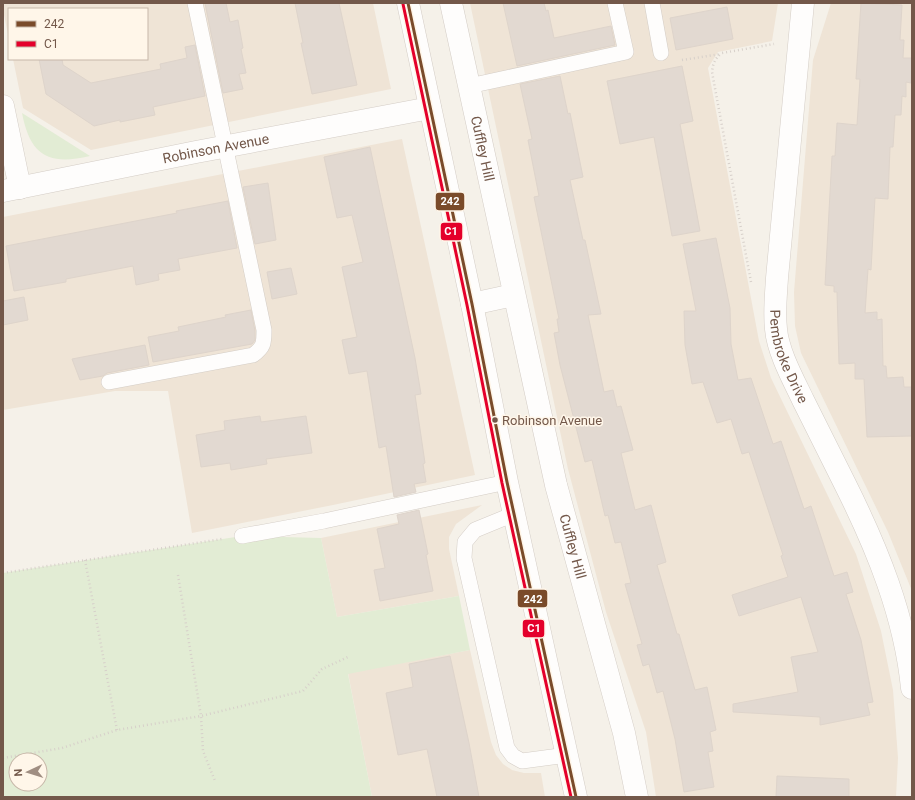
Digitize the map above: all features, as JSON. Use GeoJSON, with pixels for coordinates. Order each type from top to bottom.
{"type":"FeatureCollection","features":[{"type":"Feature","properties":{"kind":"street"},"geometry":{"type":"LineString","coordinates":[[408,3],[472,304],[507,482],[576,797]]}},
{"type":"Feature","properties":{"kind":"street","name":"Cuffley Hill"},"geometry":{"type":"LineString","coordinates":[[451,3],[556,485],[624,733],[636,786],[637,797]]}},
{"type":"Feature","properties":{"kind":"street","name":"Pembroke Drive"},"geometry":{"type":"LineString","coordinates":[[803,3],[776,290],[776,330],[783,355],[792,377],[846,486],[885,573],[901,627],[912,688]]}},
{"type":"Feature","properties":{"kind":"street"},"geometry":{"type":"LineString","coordinates":[[3,106],[11,189]]}},
{"type":"Feature","properties":{"kind":"street","name":"Robinson Avenue"},"geometry":{"type":"LineString","coordinates":[[11,189],[430,108]]}},
{"type":"Feature","properties":{"kind":"street"},"geometry":{"type":"LineString","coordinates":[[472,304],[514,295]]}},
{"type":"Feature","properties":{"kind":"lane"},"geometry":{"type":"LineString","coordinates":[[108,382],[252,355],[260,350],[264,342],[264,330],[195,3]]}},
{"type":"Feature","properties":{"kind":"lane"},"geometry":{"type":"LineString","coordinates":[[469,86],[626,52],[615,3]]}},
{"type":"Feature","properties":{"kind":"lane"},"geometry":{"type":"LineString","coordinates":[[652,3],[661,52]]}},
{"type":"Feature","properties":{"kind":"lane"},"geometry":{"type":"LineString","coordinates":[[242,536],[324,521],[507,482]]}},
{"type":"Feature","properties":{"kind":"lane"},"geometry":{"type":"LineString","coordinates":[[514,514],[475,530],[465,542],[464,558],[507,748],[513,756],[522,761],[567,755]]}},
{"type":"Feature","properties":{"kind":"path"},"geometry":{"type":"LineString","coordinates":[[682,60],[774,44],[776,37]]}},
{"type":"Feature","properties":{"kind":"path"},"geometry":{"type":"LineString","coordinates":[[722,54],[717,56],[713,63],[712,72],[752,290],[776,290]]}},
{"type":"Feature","properties":{"kind":"path"},"geometry":{"type":"LineString","coordinates":[[3,573],[242,536]]}},
{"type":"Feature","properties":{"kind":"path"},"geometry":{"type":"LineString","coordinates":[[85,560],[117,730]]}},
{"type":"Feature","properties":{"kind":"path"},"geometry":{"type":"LineString","coordinates":[[178,575],[201,716],[203,751],[215,781]]}},
{"type":"Feature","properties":{"kind":"path"},"geometry":{"type":"LineString","coordinates":[[3,758],[62,748],[117,730],[201,716],[303,691],[322,669],[348,657]]}},
{"type":"Feature","properties":{"kind":"shaded area"},"geometry":{"type":"Polygon","coordinates":[[[3,3],[373,3],[391,89],[91,150],[23,108],[13,60],[148,60],[148,8],[8,8],[8,34],[3,3]]]}},
{"type":"Feature","properties":{"kind":"shaded area"},"geometry":{"type":"Polygon","coordinates":[[[470,3],[778,3],[772,41],[718,52],[708,68],[759,341],[771,378],[856,554],[881,631],[893,690],[898,758],[896,797],[656,797],[646,732],[606,612],[568,469],[470,3]]]}},
{"type":"Feature","properties":{"kind":"shaded area"},"geometry":{"type":"Polygon","coordinates":[[[831,3],[912,3],[912,591],[888,532],[801,353],[795,326],[794,292],[813,60],[831,3]]]}},
{"type":"Feature","properties":{"kind":"shaded area"},"geometry":{"type":"Polygon","coordinates":[[[402,139],[475,475],[192,533],[168,391],[115,391],[3,410],[3,217],[402,139]]]}},
{"type":"Feature","properties":{"kind":"shaded area"},"geometry":{"type":"Polygon","coordinates":[[[482,505],[456,524],[449,537],[449,549],[459,596],[337,617],[321,538],[482,505]]]}},
{"type":"Feature","properties":{"kind":"shaded area"},"geometry":{"type":"Polygon","coordinates":[[[470,650],[491,742],[496,755],[503,764],[512,770],[524,773],[541,773],[545,797],[372,797],[348,673],[470,650]]]}},
{"type":"Feature","properties":{"kind":"green space"},"geometry":{"type":"Polygon","coordinates":[[[22,113],[90,156],[75,159],[63,159],[52,158],[43,154],[36,148],[30,139],[25,127],[22,113]]]}},
{"type":"Feature","properties":{"kind":"green space"},"geometry":{"type":"Polygon","coordinates":[[[242,536],[321,538],[337,617],[459,596],[470,650],[348,674],[372,797],[3,797],[3,573],[242,536]]]}},
{"type":"Feature","properties":{"kind":"building"},"geometry":{"type":"Polygon","coordinates":[[[205,3],[226,3],[230,22],[238,20],[243,48],[241,49],[246,73],[239,74],[243,89],[223,93],[205,3]]]}},
{"type":"Feature","properties":{"kind":"building"},"geometry":{"type":"Polygon","coordinates":[[[295,3],[339,3],[357,85],[312,94],[301,43],[303,43],[295,3]]]}},
{"type":"Feature","properties":{"kind":"building"},"geometry":{"type":"Polygon","coordinates":[[[503,3],[544,3],[546,11],[548,10],[554,38],[611,26],[615,45],[517,66],[503,3]]]}},
{"type":"Feature","properties":{"kind":"building"},"geometry":{"type":"Polygon","coordinates":[[[861,3],[902,5],[900,40],[904,40],[903,58],[912,58],[911,83],[906,82],[906,97],[902,96],[901,115],[895,115],[893,147],[890,147],[888,199],[875,198],[871,270],[868,269],[865,313],[877,312],[877,320],[882,319],[883,366],[886,366],[887,378],[903,377],[904,387],[912,387],[912,436],[867,437],[864,379],[855,379],[855,363],[839,364],[837,292],[834,292],[834,286],[825,285],[832,156],[835,156],[837,123],[857,125],[860,79],[856,79],[861,3]]]}},
{"type":"Feature","properties":{"kind":"building"},"geometry":{"type":"Polygon","coordinates":[[[727,7],[733,39],[676,50],[670,18],[727,7]]]}},
{"type":"Feature","properties":{"kind":"building"},"geometry":{"type":"Polygon","coordinates":[[[195,45],[205,96],[153,107],[155,115],[120,122],[120,120],[94,126],[46,94],[39,60],[62,60],[63,65],[91,83],[161,69],[160,64],[187,58],[185,47],[195,45]]]}},
{"type":"Feature","properties":{"kind":"building"},"geometry":{"type":"Polygon","coordinates":[[[682,66],[693,121],[680,124],[700,231],[672,236],[654,137],[620,144],[607,81],[682,66]]]}},
{"type":"Feature","properties":{"kind":"building"},"geometry":{"type":"Polygon","coordinates":[[[560,76],[568,114],[570,113],[583,177],[570,180],[601,314],[588,315],[604,392],[613,390],[617,407],[621,406],[633,450],[621,453],[635,510],[651,505],[666,562],[657,565],[695,690],[707,687],[716,730],[710,732],[713,751],[708,752],[714,787],[684,792],[675,739],[663,691],[657,693],[649,664],[643,666],[637,645],[642,644],[625,584],[631,583],[621,542],[615,543],[608,515],[605,516],[592,460],[585,462],[560,365],[554,333],[559,332],[557,319],[559,319],[534,197],[539,196],[528,140],[532,139],[520,84],[560,76]]]}},
{"type":"Feature","properties":{"kind":"building"},"geometry":{"type":"Polygon","coordinates":[[[370,147],[415,358],[421,394],[415,395],[425,463],[423,464],[426,482],[414,484],[416,492],[394,497],[386,446],[379,448],[367,371],[349,374],[342,340],[357,337],[342,267],[363,262],[352,215],[337,218],[324,157],[370,147]]]}},
{"type":"Feature","properties":{"kind":"building"},"geometry":{"type":"Polygon","coordinates":[[[268,183],[276,240],[255,244],[243,187],[268,183]]]}},
{"type":"Feature","properties":{"kind":"building"},"geometry":{"type":"Polygon","coordinates":[[[228,201],[237,248],[178,259],[180,270],[158,274],[159,280],[136,285],[133,266],[66,279],[66,282],[14,291],[6,246],[177,213],[176,211],[228,201]]]}},
{"type":"Feature","properties":{"kind":"building"},"geometry":{"type":"Polygon","coordinates":[[[716,238],[730,308],[731,344],[738,380],[751,378],[773,444],[781,441],[804,509],[811,506],[834,576],[847,572],[853,592],[846,594],[861,640],[873,702],[867,703],[870,715],[820,725],[820,717],[733,712],[733,704],[798,692],[791,657],[818,652],[801,597],[739,616],[732,595],[788,577],[781,556],[783,555],[749,452],[742,454],[731,419],[717,423],[703,382],[692,384],[685,345],[684,311],[696,311],[683,244],[716,238]]]}},
{"type":"Feature","properties":{"kind":"building"},"geometry":{"type":"Polygon","coordinates":[[[291,268],[297,294],[272,299],[267,272],[291,268]]]}},
{"type":"Feature","properties":{"kind":"building"},"geometry":{"type":"Polygon","coordinates":[[[24,297],[28,320],[3,325],[3,301],[24,297]]]}},
{"type":"Feature","properties":{"kind":"building"},"geometry":{"type":"Polygon","coordinates":[[[251,310],[255,331],[255,340],[252,344],[153,362],[148,337],[179,331],[178,327],[251,310]]]}},
{"type":"Feature","properties":{"kind":"building"},"geometry":{"type":"Polygon","coordinates":[[[145,345],[149,365],[107,373],[103,376],[80,380],[72,359],[145,345]]]}},
{"type":"Feature","properties":{"kind":"building"},"geometry":{"type":"Polygon","coordinates":[[[260,416],[261,422],[306,416],[312,453],[266,459],[267,464],[231,470],[230,463],[201,467],[196,435],[225,430],[224,421],[260,416]]]}},
{"type":"Feature","properties":{"kind":"building"},"geometry":{"type":"Polygon","coordinates":[[[419,510],[428,554],[426,555],[433,591],[380,601],[374,570],[385,568],[377,529],[399,524],[397,515],[419,510]]]}},
{"type":"Feature","properties":{"kind":"building"},"geometry":{"type":"Polygon","coordinates":[[[450,656],[479,797],[437,797],[427,749],[398,755],[386,693],[413,687],[409,664],[450,656]]]}},
{"type":"Feature","properties":{"kind":"building"},"geometry":{"type":"Polygon","coordinates":[[[777,776],[849,779],[849,797],[776,797],[777,776]]]}},
{"type":"Feature","properties":{"kind":"transit line","name":"242"},"geometry":{"type":"LineString","coordinates":[[408,3],[472,304],[507,482],[576,797]]}},
{"type":"Feature","properties":{"kind":"transit line","name":"C1"},"geometry":{"type":"LineString","coordinates":[[403,4],[467,305],[502,483],[571,797]]}},
{"type":"Feature","properties":{"kind":"place","name":"Robinson Avenue"},"geometry":{"type":"Point","coordinates":[495,420]}}]}
